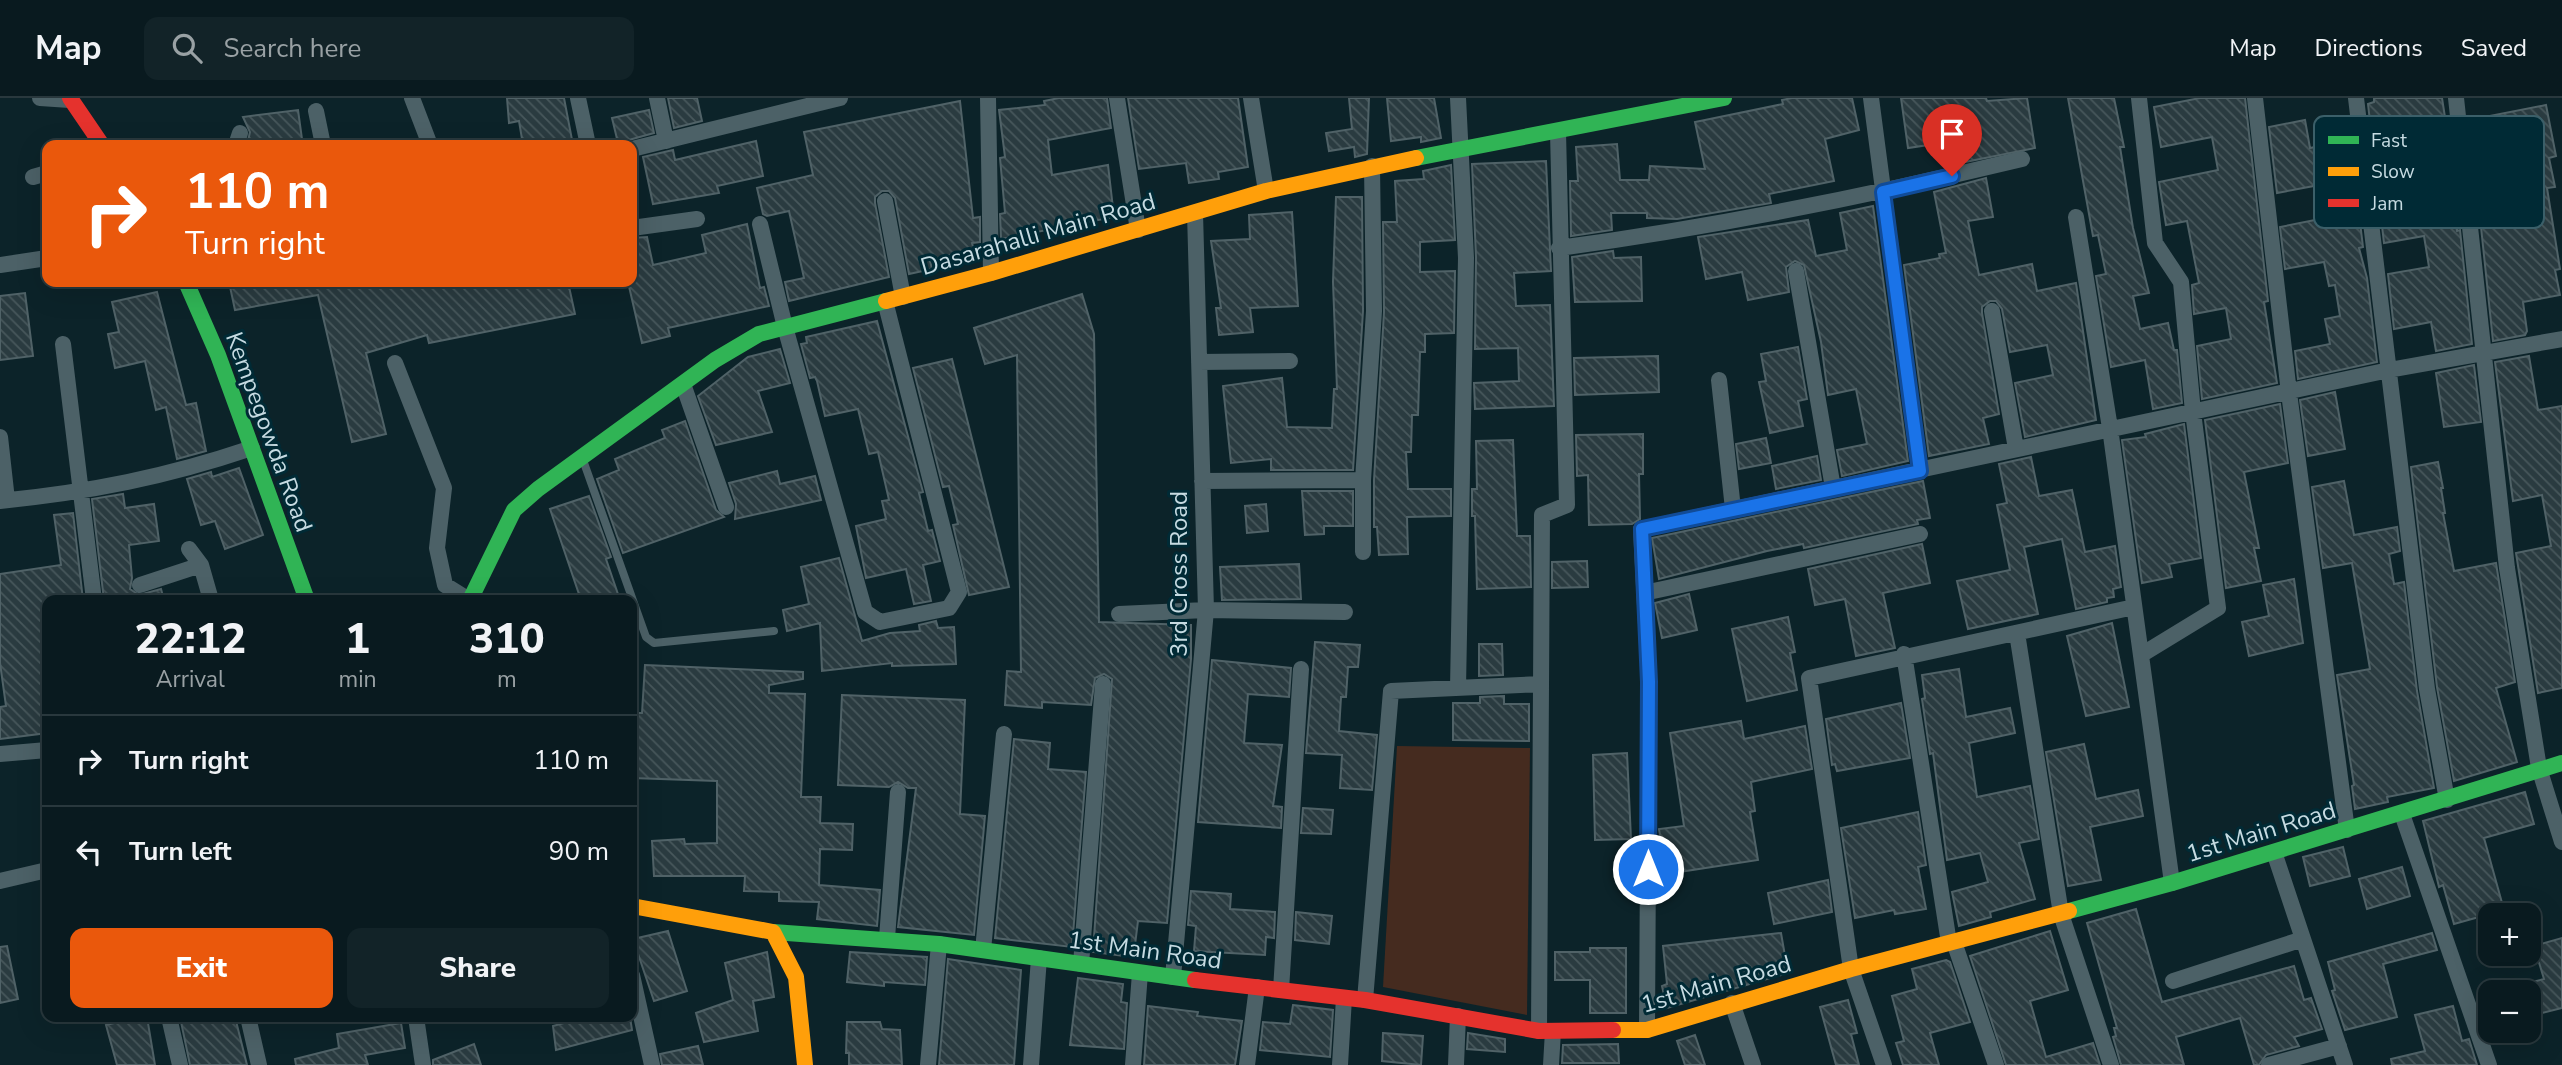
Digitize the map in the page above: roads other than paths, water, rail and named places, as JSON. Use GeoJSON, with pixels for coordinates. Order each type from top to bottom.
{"type":"FeatureCollection","features":[{"type":"Feature","properties":{"kind":"street"},"geometry":{"type":"LineString","coordinates":[[40,98],[70,99],[99,140]]}},
{"type":"Feature","properties":{"kind":"street"},"geometry":{"type":"LineString","coordinates":[[412,98],[428,140]]}},
{"type":"Feature","properties":{"kind":"street"},"geometry":{"type":"LineString","coordinates":[[578,98],[586,140]]}},
{"type":"Feature","properties":{"kind":"street"},"geometry":{"type":"LineString","coordinates":[[657,98],[666,141]]}},
{"type":"Feature","properties":{"kind":"street"},"geometry":{"type":"LineString","coordinates":[[637,148],[781,105],[840,98]]}},
{"type":"Feature","properties":{"kind":"street"},"geometry":{"type":"LineString","coordinates":[[988,98],[991,273]]}},
{"type":"Feature","properties":{"kind":"street"},"geometry":{"type":"LineString","coordinates":[[1117,98],[1138,230]]}},
{"type":"Feature","properties":{"kind":"street"},"geometry":{"type":"LineString","coordinates":[[1251,98],[1266,191]]}},
{"type":"Feature","properties":{"kind":"street"},"geometry":{"type":"LineString","coordinates":[[1458,98],[1466,258],[1458,688]]}},
{"type":"Feature","properties":{"kind":"street","name":"Dasarahalli Main Road"},"geometry":{"type":"LineString","coordinates":[[472,595],[514,510],[683,384],[759,334],[991,273],[1266,191],[1461,148],[1558,132],[1666,104],[1724,98]]}},
{"type":"Feature","properties":{"kind":"street"},"geometry":{"type":"LineString","coordinates":[[1871,98],[1920,471]]}},
{"type":"Feature","properties":{"kind":"street"},"geometry":{"type":"LineString","coordinates":[[2139,98],[2155,243],[2181,282],[2193,412],[2218,608],[2141,655]]}},
{"type":"Feature","properties":{"kind":"street"},"geometry":{"type":"LineString","coordinates":[[2255,98],[2289,393],[2347,830]]}},
{"type":"Feature","properties":{"kind":"street"},"geometry":{"type":"LineString","coordinates":[[2356,98],[2358,116]]}},
{"type":"Feature","properties":{"kind":"street"},"geometry":{"type":"LineString","coordinates":[[2456,98],[2458,116]]}},
{"type":"Feature","properties":{"kind":"street"},"geometry":{"type":"LineString","coordinates":[[316,111],[322,140]]}},
{"type":"Feature","properties":{"kind":"street"},"geometry":{"type":"LineString","coordinates":[[1551,1065],[1546,1031],[1541,684],[1542,515],[1567,505],[1558,132]]}},
{"type":"Feature","properties":{"kind":"street"},"geometry":{"type":"LineString","coordinates":[[1559,248],[1681,232],[1883,192],[2022,159]]}},
{"type":"Feature","properties":{"kind":"street"},"geometry":{"type":"LineString","coordinates":[[1363,552],[1363,480],[1374,311],[1372,166]]}},
{"type":"Feature","properties":{"kind":"street"},"geometry":{"type":"LineString","coordinates":[[885,201],[904,297]]}},
{"type":"Feature","properties":{"kind":"street","name":"3rd Cross Road"},"geometry":{"type":"LineString","coordinates":[[1173,977],[1206,610],[1195,213]]}},
{"type":"Feature","properties":{"kind":"street"},"geometry":{"type":"LineString","coordinates":[[2076,217],[2110,428],[2172,883]]}},
{"type":"Feature","properties":{"kind":"street"},"geometry":{"type":"LineString","coordinates":[[637,227],[697,219]]}},
{"type":"Feature","properties":{"kind":"street"},"geometry":{"type":"LineString","coordinates":[[760,224],[785,327],[865,612],[880,622],[949,608],[959,592],[886,301]]}},
{"type":"Feature","properties":{"kind":"street"},"geometry":{"type":"LineString","coordinates":[[2372,228],[2427,689],[2447,800]]}},
{"type":"Feature","properties":{"kind":"street"},"geometry":{"type":"LineString","coordinates":[[2470,228],[2507,568],[2539,768],[2562,842]]}},
{"type":"Feature","properties":{"kind":"street"},"geometry":{"type":"LineString","coordinates":[[0,265],[42,259]]}},
{"type":"Feature","properties":{"kind":"street"},"geometry":{"type":"LineString","coordinates":[[1796,271],[1833,488]]}},
{"type":"Feature","properties":{"kind":"street","name":"Kempegowda Road"},"geometry":{"type":"LineString","coordinates":[[188,287],[218,355],[305,595]]}},
{"type":"Feature","properties":{"kind":"street"},"geometry":{"type":"LineString","coordinates":[[1992,311],[2016,449]]}},
{"type":"Feature","properties":{"kind":"street"},"geometry":{"type":"LineString","coordinates":[[1647,1030],[1649,682],[1642,529],[2389,370],[2562,339]]}},
{"type":"Feature","properties":{"kind":"street"},"geometry":{"type":"LineString","coordinates":[[63,344],[78,450],[93,595]]}},
{"type":"Feature","properties":{"kind":"street"},"geometry":{"type":"LineString","coordinates":[[1199,362],[1290,361]]}},
{"type":"Feature","properties":{"kind":"street"},"geometry":{"type":"LineString","coordinates":[[396,363],[444,488],[437,548],[445,584],[462,595]]}},
{"type":"Feature","properties":{"kind":"street"},"geometry":{"type":"LineString","coordinates":[[1719,380],[1733,509]]}},
{"type":"Feature","properties":{"kind":"street"},"geometry":{"type":"LineString","coordinates":[[683,384],[726,507]]}},
{"type":"Feature","properties":{"kind":"street"},"geometry":{"type":"LineString","coordinates":[[0,437],[4,501],[81,492],[180,472],[252,448]]}},
{"type":"Feature","properties":{"kind":"street"},"geometry":{"type":"LineString","coordinates":[[1202,481],[1363,480]]}},
{"type":"Feature","properties":{"kind":"street"},"geometry":{"type":"LineString","coordinates":[[1644,593],[1920,534]]}},
{"type":"Feature","properties":{"kind":"street"},"geometry":{"type":"LineString","coordinates":[[189,549],[201,565],[210,595]]}},
{"type":"Feature","properties":{"kind":"street"},"geometry":{"type":"LineString","coordinates":[[140,585],[201,565]]}},
{"type":"Feature","properties":{"kind":"street"},"geometry":{"type":"LineString","coordinates":[[1884,1065],[1851,969],[1809,678],[1905,654],[2134,607]]}},
{"type":"Feature","properties":{"kind":"street"},"geometry":{"type":"LineString","coordinates":[[1119,614],[1206,610],[1345,612]]}},
{"type":"Feature","properties":{"kind":"street"},"geometry":{"type":"LineString","coordinates":[[2017,633],[2061,914],[2111,1065]]}},
{"type":"Feature","properties":{"kind":"street"},"geometry":{"type":"LineString","coordinates":[[1905,654],[1952,942],[1997,1065]]}},
{"type":"Feature","properties":{"kind":"street"},"geometry":{"type":"LineString","coordinates":[[1281,990],[1301,669]]}},
{"type":"Feature","properties":{"kind":"street"},"geometry":{"type":"LineString","coordinates":[[1081,964],[1103,684]]}},
{"type":"Feature","properties":{"kind":"street"},"geometry":{"type":"LineString","coordinates":[[1365,1000],[1391,691],[1541,684]]}},
{"type":"Feature","properties":{"kind":"street"},"geometry":{"type":"LineString","coordinates":[[983,950],[1004,734]]}},
{"type":"Feature","properties":{"kind":"street"},"geometry":{"type":"LineString","coordinates":[[0,754],[42,750]]}},
{"type":"Feature","properties":{"kind":"street","name":"1st Main Road"},"geometry":{"type":"LineString","coordinates":[[773,932],[887,938],[939,944],[1173,977],[1365,1000],[1546,1031],[1647,1030],[1851,969],[2172,883],[2562,763]]}},
{"type":"Feature","properties":{"kind":"street"},"geometry":{"type":"LineString","coordinates":[[887,938],[898,792]]}},
{"type":"Feature","properties":{"kind":"street"},"geometry":{"type":"LineString","coordinates":[[2402,814],[2488,1065]]}},
{"type":"Feature","properties":{"kind":"street"},"geometry":{"type":"LineString","coordinates":[[2274,852],[2345,1065]]}},
{"type":"Feature","properties":{"kind":"street"},"geometry":{"type":"LineString","coordinates":[[0,881],[42,871]]}},
{"type":"Feature","properties":{"kind":"street"},"geometry":{"type":"LineString","coordinates":[[637,906],[773,932],[796,977],[805,1065]]}},
{"type":"Feature","properties":{"kind":"street"},"geometry":{"type":"LineString","coordinates":[[2173,981],[2303,939]]}},
{"type":"Feature","properties":{"kind":"street"},"geometry":{"type":"LineString","coordinates":[[928,1065],[939,944]]}},
{"type":"Feature","properties":{"kind":"street"},"geometry":{"type":"LineString","coordinates":[[1031,1065],[1039,958]]}},
{"type":"Feature","properties":{"kind":"street"},"geometry":{"type":"LineString","coordinates":[[1133,1065],[1140,972]]}},
{"type":"Feature","properties":{"kind":"street"},"geometry":{"type":"LineString","coordinates":[[1247,1065],[1257,987]]}},
{"type":"Feature","properties":{"kind":"street"},"geometry":{"type":"LineString","coordinates":[[637,998],[652,1065]]}},
{"type":"Feature","properties":{"kind":"street"},"geometry":{"type":"LineString","coordinates":[[1340,1065],[1344,998]]}},
{"type":"Feature","properties":{"kind":"street"},"geometry":{"type":"LineString","coordinates":[[1732,1003],[1753,1065]]}},
{"type":"Feature","properties":{"kind":"street"},"geometry":{"type":"LineString","coordinates":[[1455,1065],[1458,1016]]}},
{"type":"Feature","properties":{"kind":"street"},"geometry":{"type":"LineString","coordinates":[[170,1022],[180,1065]]}},
{"type":"Feature","properties":{"kind":"street"},"geometry":{"type":"LineString","coordinates":[[249,1022],[259,1065]]}},
{"type":"Feature","properties":{"kind":"street"},"geometry":{"type":"LineString","coordinates":[[417,1022],[423,1065]]}},
{"type":"Feature","properties":{"kind":"street"},"geometry":{"type":"LineString","coordinates":[[2269,1065],[2339,1046]]}},
{"type":"Feature","properties":{"kind":"lane"},"geometry":{"type":"LineString","coordinates":[[582,457],[631,595]]}},
{"type":"Feature","properties":{"kind":"lane"},"geometry":{"type":"LineString","coordinates":[[637,612],[646,637],[654,643],[774,631]]}}]}
